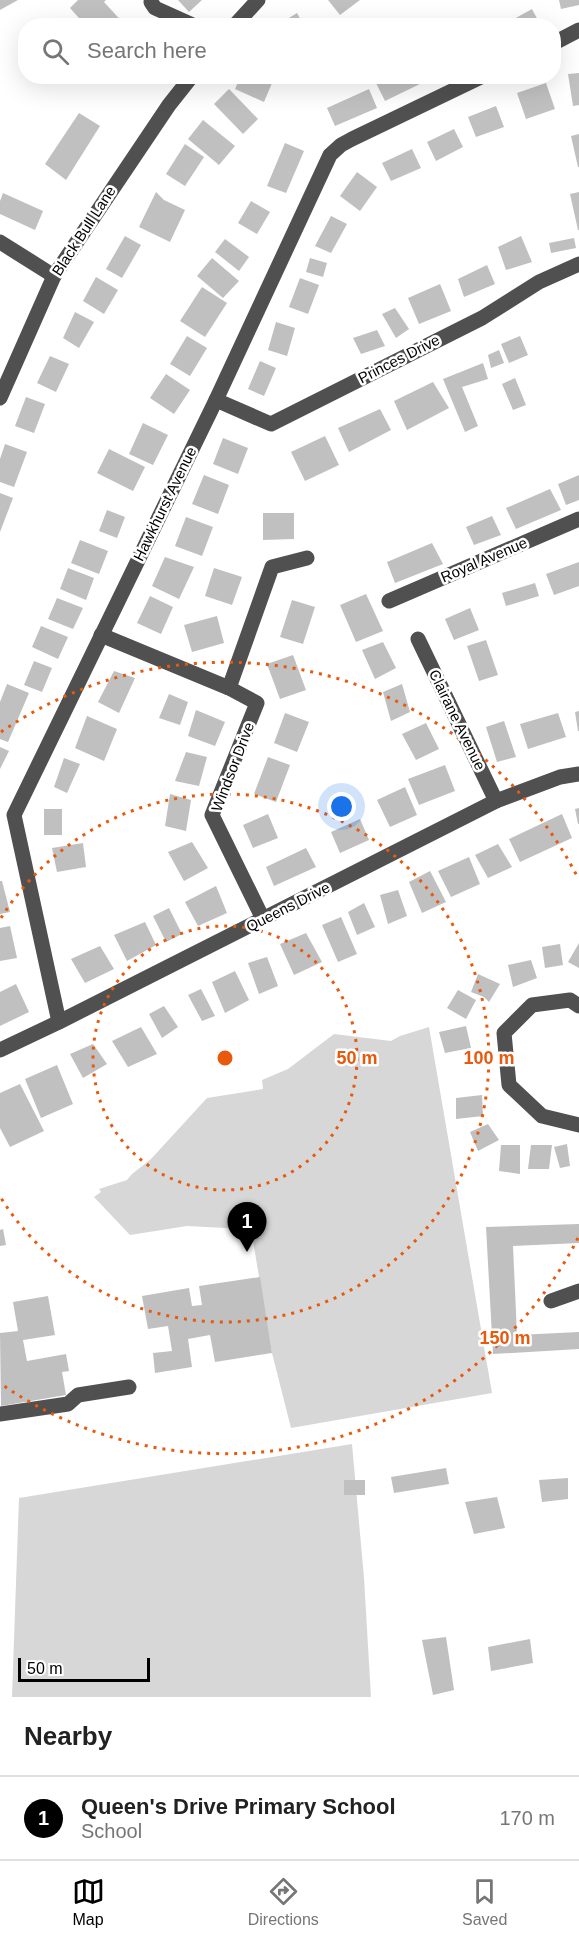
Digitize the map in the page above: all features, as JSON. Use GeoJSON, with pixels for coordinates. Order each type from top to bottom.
{"type":"FeatureCollection","features":[{"type":"Feature","properties":{"kind":"street"},"geometry":{"type":"LineString","coordinates":[[241,18],[258,0]]}},
{"type":"Feature","properties":{"kind":"street"},"geometry":{"type":"LineString","coordinates":[[151,2],[155,8],[177,18]]}},
{"type":"Feature","properties":{"kind":"street"},"geometry":{"type":"LineString","coordinates":[[561,39],[579,30]]}},
{"type":"Feature","properties":{"kind":"street","name":"Black Bull Lane"},"geometry":{"type":"LineString","coordinates":[[0,398],[54,276],[142,144],[186,84]]}},
{"type":"Feature","properties":{"kind":"street","name":"Hawkhurst Avenue"},"geometry":{"type":"LineString","coordinates":[[58,1022],[14,815],[216,400],[330,155],[352,139],[466,84]]}},
{"type":"Feature","properties":{"kind":"street"},"geometry":{"type":"LineString","coordinates":[[0,243],[54,276]]}},
{"type":"Feature","properties":{"kind":"street","name":"Princes Drive"},"geometry":{"type":"LineString","coordinates":[[216,400],[271,424],[482,318],[539,282],[579,264]]}},
{"type":"Feature","properties":{"kind":"street","name":"Royal Avenue"},"geometry":{"type":"LineString","coordinates":[[389,601],[579,519]]}},
{"type":"Feature","properties":{"kind":"street"},"geometry":{"type":"LineString","coordinates":[[229,688],[272,567],[308,558]]}},
{"type":"Feature","properties":{"kind":"street","name":"Windsor Drive"},"geometry":{"type":"LineString","coordinates":[[101,635],[229,688],[257,703],[212,815],[263,919]]}},
{"type":"Feature","properties":{"kind":"street","name":"Clairane Avenue"},"geometry":{"type":"LineString","coordinates":[[418,639],[496,801]]}},
{"type":"Feature","properties":{"kind":"street","name":"Queens Drive"},"geometry":{"type":"LineString","coordinates":[[0,1050],[496,801],[560,777],[579,774]]}},
{"type":"Feature","properties":{"kind":"street"},"geometry":{"type":"LineString","coordinates":[[579,1006],[570,1000],[532,1005],[504,1033],[509,1085],[542,1116],[579,1125]]}},
{"type":"Feature","properties":{"kind":"street"},"geometry":{"type":"LineString","coordinates":[[551,1301],[579,1290]]}},
{"type":"Feature","properties":{"kind":"street"},"geometry":{"type":"LineString","coordinates":[[0,1414],[68,1404],[78,1395],[129,1387]]}},
{"type":"Feature","properties":{"kind":"shaded area"},"geometry":{"type":"Polygon","coordinates":[[[429,1027],[492,1393],[291,1428],[272,1353],[253,1241],[245,1229],[187,1226],[130,1235],[94,1197],[101,1192],[99,1189],[127,1180],[151,1159],[207,1098],[263,1089],[262,1080],[288,1069],[334,1034],[391,1041],[429,1027]]]}},
{"type":"Feature","properties":{"kind":"shaded area"},"geometry":{"type":"Polygon","coordinates":[[[352,1444],[364,1578],[371,1697],[12,1697],[19,1498],[352,1444]]]}},
{"type":"Feature","properties":{"kind":"building"},"geometry":{"type":"Polygon","coordinates":[[[0,0],[18,0],[0,10],[0,0]]]}},
{"type":"Feature","properties":{"kind":"building"},"geometry":{"type":"Polygon","coordinates":[[[78,0],[106,0],[104,2],[119,18],[79,18],[70,8],[78,0]]]}},
{"type":"Feature","properties":{"kind":"building"},"geometry":{"type":"Polygon","coordinates":[[[178,0],[202,0],[189,12],[178,0]]]}},
{"type":"Feature","properties":{"kind":"building"},"geometry":{"type":"Polygon","coordinates":[[[328,0],[360,0],[340,15],[328,0]]]}},
{"type":"Feature","properties":{"kind":"building"},"geometry":{"type":"Polygon","coordinates":[[[559,0],[579,0],[579,5],[561,9],[559,0]]]}},
{"type":"Feature","properties":{"kind":"building"},"geometry":{"type":"Polygon","coordinates":[[[532,9],[537,18],[516,18],[532,9]]]}},
{"type":"Feature","properties":{"kind":"building"},"geometry":{"type":"Polygon","coordinates":[[[297,13],[300,18],[289,18],[297,13]]]}},
{"type":"Feature","properties":{"kind":"building"},"geometry":{"type":"Polygon","coordinates":[[[579,73],[579,105],[573,106],[568,74],[579,73]]]}},
{"type":"Feature","properties":{"kind":"building"},"geometry":{"type":"Polygon","coordinates":[[[237,84],[272,84],[264,102],[235,89],[237,84]]]}},
{"type":"Feature","properties":{"kind":"building"},"geometry":{"type":"Polygon","coordinates":[[[376,84],[420,84],[385,101],[376,84]]]}},
{"type":"Feature","properties":{"kind":"building"},"geometry":{"type":"Polygon","coordinates":[[[546,84],[555,109],[526,119],[517,93],[546,84]]]}},
{"type":"Feature","properties":{"kind":"building"},"geometry":{"type":"Polygon","coordinates":[[[229,89],[258,119],[243,134],[214,104],[229,89]]]}},
{"type":"Feature","properties":{"kind":"building"},"geometry":{"type":"Polygon","coordinates":[[[369,89],[377,108],[335,126],[327,108],[369,89]]]}},
{"type":"Feature","properties":{"kind":"building"},"geometry":{"type":"Polygon","coordinates":[[[496,106],[504,127],[476,137],[468,117],[496,106]]]}},
{"type":"Feature","properties":{"kind":"building"},"geometry":{"type":"Polygon","coordinates":[[[79,113],[100,126],[66,180],[45,164],[79,113]]]}},
{"type":"Feature","properties":{"kind":"building"},"geometry":{"type":"Polygon","coordinates":[[[203,120],[235,146],[219,165],[188,139],[203,120]]]}},
{"type":"Feature","properties":{"kind":"building"},"geometry":{"type":"Polygon","coordinates":[[[454,129],[463,147],[436,161],[427,142],[454,129]]]}},
{"type":"Feature","properties":{"kind":"building"},"geometry":{"type":"Polygon","coordinates":[[[579,134],[579,167],[578,167],[571,136],[579,134]]]}},
{"type":"Feature","properties":{"kind":"building"},"geometry":{"type":"Polygon","coordinates":[[[285,143],[304,151],[286,193],[267,186],[285,143]]]}},
{"type":"Feature","properties":{"kind":"building"},"geometry":{"type":"Polygon","coordinates":[[[185,144],[204,157],[185,186],[166,174],[185,144]]]}},
{"type":"Feature","properties":{"kind":"building"},"geometry":{"type":"Polygon","coordinates":[[[412,149],[421,168],[391,181],[382,163],[412,149]]]}},
{"type":"Feature","properties":{"kind":"building"},"geometry":{"type":"Polygon","coordinates":[[[357,172],[377,187],[360,211],[340,196],[357,172]]]}},
{"type":"Feature","properties":{"kind":"building"},"geometry":{"type":"Polygon","coordinates":[[[156,192],[164,200],[185,210],[170,242],[139,227],[156,192]]]}},
{"type":"Feature","properties":{"kind":"building"},"geometry":{"type":"Polygon","coordinates":[[[579,192],[579,230],[578,230],[570,194],[579,192]]]}},
{"type":"Feature","properties":{"kind":"building"},"geometry":{"type":"Polygon","coordinates":[[[3,193],[43,211],[35,230],[0,214],[0,201],[3,193]]]}},
{"type":"Feature","properties":{"kind":"building"},"geometry":{"type":"Polygon","coordinates":[[[251,201],[270,212],[257,234],[238,223],[251,201]]]}},
{"type":"Feature","properties":{"kind":"building"},"geometry":{"type":"Polygon","coordinates":[[[331,216],[347,224],[331,253],[315,246],[331,216]]]}},
{"type":"Feature","properties":{"kind":"building"},"geometry":{"type":"Polygon","coordinates":[[[125,236],[141,245],[122,278],[106,269],[125,236]]]}},
{"type":"Feature","properties":{"kind":"building"},"geometry":{"type":"Polygon","coordinates":[[[521,236],[532,262],[506,270],[498,247],[521,236]]]}},
{"type":"Feature","properties":{"kind":"building"},"geometry":{"type":"Polygon","coordinates":[[[574,238],[576,248],[551,253],[549,243],[574,238]]]}},
{"type":"Feature","properties":{"kind":"building"},"geometry":{"type":"Polygon","coordinates":[[[225,239],[249,257],[239,271],[215,252],[225,239]]]}},
{"type":"Feature","properties":{"kind":"building"},"geometry":{"type":"Polygon","coordinates":[[[212,258],[239,281],[223,298],[197,276],[212,258]]]}},
{"type":"Feature","properties":{"kind":"building"},"geometry":{"type":"Polygon","coordinates":[[[310,258],[327,263],[323,277],[306,272],[310,258]]]}},
{"type":"Feature","properties":{"kind":"building"},"geometry":{"type":"Polygon","coordinates":[[[487,265],[495,284],[464,297],[458,279],[487,265]]]}},
{"type":"Feature","properties":{"kind":"building"},"geometry":{"type":"Polygon","coordinates":[[[96,277],[118,290],[104,314],[83,301],[96,277]]]}},
{"type":"Feature","properties":{"kind":"building"},"geometry":{"type":"Polygon","coordinates":[[[300,278],[319,285],[308,314],[289,307],[300,278]]]}},
{"type":"Feature","properties":{"kind":"building"},"geometry":{"type":"Polygon","coordinates":[[[440,284],[451,311],[419,324],[408,298],[440,284]]]}},
{"type":"Feature","properties":{"kind":"building"},"geometry":{"type":"Polygon","coordinates":[[[202,287],[227,303],[205,337],[180,321],[202,287]]]}},
{"type":"Feature","properties":{"kind":"building"},"geometry":{"type":"Polygon","coordinates":[[[395,308],[409,329],[396,338],[382,314],[395,308]]]}},
{"type":"Feature","properties":{"kind":"building"},"geometry":{"type":"Polygon","coordinates":[[[75,312],[94,322],[79,348],[63,338],[75,312]]]}},
{"type":"Feature","properties":{"kind":"building"},"geometry":{"type":"Polygon","coordinates":[[[276,322],[295,328],[287,356],[268,350],[276,322]]]}},
{"type":"Feature","properties":{"kind":"building"},"geometry":{"type":"Polygon","coordinates":[[[377,330],[385,346],[361,354],[353,338],[377,330]]]}},
{"type":"Feature","properties":{"kind":"building"},"geometry":{"type":"Polygon","coordinates":[[[187,336],[207,348],[190,376],[170,364],[187,336]]]}},
{"type":"Feature","properties":{"kind":"building"},"geometry":{"type":"Polygon","coordinates":[[[520,336],[528,355],[509,363],[501,344],[520,336]]]}},
{"type":"Feature","properties":{"kind":"building"},"geometry":{"type":"Polygon","coordinates":[[[499,350],[504,363],[491,368],[488,355],[499,350]]]}},
{"type":"Feature","properties":{"kind":"building"},"geometry":{"type":"Polygon","coordinates":[[[50,356],[69,364],[56,392],[37,383],[50,356]]]}},
{"type":"Feature","properties":{"kind":"building"},"geometry":{"type":"Polygon","coordinates":[[[260,361],[276,368],[264,396],[248,389],[260,361]]]}},
{"type":"Feature","properties":{"kind":"building"},"geometry":{"type":"Polygon","coordinates":[[[483,363],[488,379],[462,387],[478,426],[465,432],[443,379],[483,363]]]}},
{"type":"Feature","properties":{"kind":"building"},"geometry":{"type":"Polygon","coordinates":[[[166,374],[190,390],[174,414],[150,398],[166,374]]]}},
{"type":"Feature","properties":{"kind":"building"},"geometry":{"type":"Polygon","coordinates":[[[515,378],[526,405],[513,410],[502,384],[515,378]]]}},
{"type":"Feature","properties":{"kind":"building"},"geometry":{"type":"Polygon","coordinates":[[[433,382],[449,408],[407,430],[394,401],[433,382]]]}},
{"type":"Feature","properties":{"kind":"building"},"geometry":{"type":"Polygon","coordinates":[[[26,397],[45,404],[34,433],[15,426],[26,397]]]}},
{"type":"Feature","properties":{"kind":"building"},"geometry":{"type":"Polygon","coordinates":[[[380,409],[391,430],[349,452],[338,428],[380,409]]]}},
{"type":"Feature","properties":{"kind":"building"},"geometry":{"type":"Polygon","coordinates":[[[143,423],[168,435],[153,465],[129,454],[143,423]]]}},
{"type":"Feature","properties":{"kind":"building"},"geometry":{"type":"Polygon","coordinates":[[[325,436],[339,465],[305,481],[291,452],[325,436]]]}},
{"type":"Feature","properties":{"kind":"building"},"geometry":{"type":"Polygon","coordinates":[[[223,438],[248,448],[238,474],[213,464],[223,438]]]}},
{"type":"Feature","properties":{"kind":"building"},"geometry":{"type":"Polygon","coordinates":[[[5,444],[27,452],[14,487],[0,482],[0,459],[5,444]]]}},
{"type":"Feature","properties":{"kind":"building"},"geometry":{"type":"Polygon","coordinates":[[[109,449],[145,467],[133,491],[97,473],[109,449]]]}},
{"type":"Feature","properties":{"kind":"building"},"geometry":{"type":"Polygon","coordinates":[[[204,475],[229,485],[218,514],[192,504],[204,475]]]}},
{"type":"Feature","properties":{"kind":"building"},"geometry":{"type":"Polygon","coordinates":[[[579,475],[579,500],[566,505],[558,484],[579,475]]]}},
{"type":"Feature","properties":{"kind":"building"},"geometry":{"type":"Polygon","coordinates":[[[550,489],[561,510],[516,529],[506,508],[550,489]]]}},
{"type":"Feature","properties":{"kind":"building"},"geometry":{"type":"Polygon","coordinates":[[[0,493],[13,498],[0,532],[0,493]]]}},
{"type":"Feature","properties":{"kind":"building"},"geometry":{"type":"Polygon","coordinates":[[[107,510],[125,517],[117,538],[99,531],[107,510]]]}},
{"type":"Feature","properties":{"kind":"building"},"geometry":{"type":"Polygon","coordinates":[[[263,513],[294,513],[294,539],[263,540],[263,513]]]}},
{"type":"Feature","properties":{"kind":"building"},"geometry":{"type":"Polygon","coordinates":[[[492,516],[501,535],[474,545],[466,527],[492,516]]]}},
{"type":"Feature","properties":{"kind":"building"},"geometry":{"type":"Polygon","coordinates":[[[186,517],[213,527],[202,556],[175,546],[186,517]]]}},
{"type":"Feature","properties":{"kind":"building"},"geometry":{"type":"Polygon","coordinates":[[[80,540],[108,551],[99,574],[71,563],[80,540]]]}},
{"type":"Feature","properties":{"kind":"building"},"geometry":{"type":"Polygon","coordinates":[[[432,543],[443,564],[395,583],[387,562],[432,543]]]}},
{"type":"Feature","properties":{"kind":"building"},"geometry":{"type":"Polygon","coordinates":[[[165,557],[194,567],[179,599],[152,586],[165,557]]]}},
{"type":"Feature","properties":{"kind":"building"},"geometry":{"type":"Polygon","coordinates":[[[579,562],[579,586],[554,595],[546,574],[579,562]]]}},
{"type":"Feature","properties":{"kind":"building"},"geometry":{"type":"Polygon","coordinates":[[[68,568],[94,578],[86,600],[60,589],[68,568]]]}},
{"type":"Feature","properties":{"kind":"building"},"geometry":{"type":"Polygon","coordinates":[[[214,568],[242,577],[232,605],[205,596],[214,568]]]}},
{"type":"Feature","properties":{"kind":"building"},"geometry":{"type":"Polygon","coordinates":[[[535,583],[539,596],[506,606],[502,593],[535,583]]]}},
{"type":"Feature","properties":{"kind":"building"},"geometry":{"type":"Polygon","coordinates":[[[366,594],[383,631],[356,642],[340,605],[366,594]]]}},
{"type":"Feature","properties":{"kind":"building"},"geometry":{"type":"Polygon","coordinates":[[[150,596],[173,607],[161,634],[137,623],[150,596]]]}},
{"type":"Feature","properties":{"kind":"building"},"geometry":{"type":"Polygon","coordinates":[[[57,598],[83,608],[73,629],[48,619],[57,598]]]}},
{"type":"Feature","properties":{"kind":"building"},"geometry":{"type":"Polygon","coordinates":[[[292,600],[315,607],[303,644],[280,637],[292,600]]]}},
{"type":"Feature","properties":{"kind":"building"},"geometry":{"type":"Polygon","coordinates":[[[470,608],[479,630],[454,640],[445,619],[470,608]]]}},
{"type":"Feature","properties":{"kind":"building"},"geometry":{"type":"Polygon","coordinates":[[[217,616],[224,643],[192,652],[184,625],[217,616]]]}},
{"type":"Feature","properties":{"kind":"building"},"geometry":{"type":"Polygon","coordinates":[[[41,626],[68,637],[58,659],[32,647],[41,626]]]}},
{"type":"Feature","properties":{"kind":"building"},"geometry":{"type":"Polygon","coordinates":[[[486,640],[498,675],[479,681],[467,646],[486,640]]]}},
{"type":"Feature","properties":{"kind":"building"},"geometry":{"type":"Polygon","coordinates":[[[383,642],[396,668],[375,679],[362,650],[383,642]]]}},
{"type":"Feature","properties":{"kind":"building"},"geometry":{"type":"Polygon","coordinates":[[[293,655],[306,690],[280,699],[267,664],[293,655]]]}},
{"type":"Feature","properties":{"kind":"building"},"geometry":{"type":"Polygon","coordinates":[[[34,661],[52,668],[42,692],[24,685],[34,661]]]}},
{"type":"Feature","properties":{"kind":"building"},"geometry":{"type":"Polygon","coordinates":[[[114,671],[135,678],[119,713],[98,702],[114,671]]]}},
{"type":"Feature","properties":{"kind":"building"},"geometry":{"type":"Polygon","coordinates":[[[7,684],[29,693],[8,742],[0,739],[0,702],[7,684]]]}},
{"type":"Feature","properties":{"kind":"building"},"geometry":{"type":"Polygon","coordinates":[[[402,684],[410,712],[391,721],[383,692],[402,684]]]}},
{"type":"Feature","properties":{"kind":"building"},"geometry":{"type":"Polygon","coordinates":[[[169,694],[188,702],[180,725],[159,718],[169,694]]]}},
{"type":"Feature","properties":{"kind":"building"},"geometry":{"type":"Polygon","coordinates":[[[196,710],[225,722],[215,746],[188,736],[196,710]]]}},
{"type":"Feature","properties":{"kind":"building"},"geometry":{"type":"Polygon","coordinates":[[[579,711],[579,731],[578,731],[575,712],[579,711]]]}},
{"type":"Feature","properties":{"kind":"building"},"geometry":{"type":"Polygon","coordinates":[[[285,713],[309,722],[297,752],[274,743],[285,713]]]}},
{"type":"Feature","properties":{"kind":"building"},"geometry":{"type":"Polygon","coordinates":[[[558,713],[566,737],[528,749],[520,724],[558,713]]]}},
{"type":"Feature","properties":{"kind":"building"},"geometry":{"type":"Polygon","coordinates":[[[87,716],[117,729],[104,761],[75,748],[87,716]]]}},
{"type":"Feature","properties":{"kind":"building"},"geometry":{"type":"Polygon","coordinates":[[[504,721],[516,757],[497,762],[486,727],[504,721]]]}},
{"type":"Feature","properties":{"kind":"building"},"geometry":{"type":"Polygon","coordinates":[[[426,723],[439,749],[416,760],[402,734],[426,723]]]}},
{"type":"Feature","properties":{"kind":"building"},"geometry":{"type":"Polygon","coordinates":[[[0,747],[9,751],[0,769],[0,747]]]}},
{"type":"Feature","properties":{"kind":"building"},"geometry":{"type":"Polygon","coordinates":[[[186,752],[207,757],[199,786],[175,781],[186,752]]]}},
{"type":"Feature","properties":{"kind":"building"},"geometry":{"type":"Polygon","coordinates":[[[268,757],[290,765],[276,802],[254,794],[268,757]]]}},
{"type":"Feature","properties":{"kind":"building"},"geometry":{"type":"Polygon","coordinates":[[[64,758],[80,764],[67,793],[54,787],[64,758]]]}},
{"type":"Feature","properties":{"kind":"building"},"geometry":{"type":"Polygon","coordinates":[[[445,765],[455,791],[419,805],[408,779],[445,765]]]}},
{"type":"Feature","properties":{"kind":"building"},"geometry":{"type":"Polygon","coordinates":[[[405,787],[417,815],[390,827],[377,800],[405,787]]]}},
{"type":"Feature","properties":{"kind":"building"},"geometry":{"type":"Polygon","coordinates":[[[170,794],[191,800],[186,831],[165,826],[170,794]]]}},
{"type":"Feature","properties":{"kind":"building"},"geometry":{"type":"Polygon","coordinates":[[[579,808],[579,824],[578,824],[575,809],[579,808]]]}},
{"type":"Feature","properties":{"kind":"building"},"geometry":{"type":"Polygon","coordinates":[[[44,809],[62,809],[62,835],[44,835],[44,809]]]}},
{"type":"Feature","properties":{"kind":"building"},"geometry":{"type":"Polygon","coordinates":[[[268,814],[278,838],[253,848],[243,825],[268,814]]]}},
{"type":"Feature","properties":{"kind":"building"},"geometry":{"type":"Polygon","coordinates":[[[562,814],[572,838],[520,862],[509,839],[562,814]]]}},
{"type":"Feature","properties":{"kind":"building"},"geometry":{"type":"Polygon","coordinates":[[[360,819],[369,840],[340,853],[331,832],[360,819]]]}},
{"type":"Feature","properties":{"kind":"building"},"geometry":{"type":"Polygon","coordinates":[[[192,842],[208,868],[184,881],[168,852],[192,842]]]}},
{"type":"Feature","properties":{"kind":"building"},"geometry":{"type":"Polygon","coordinates":[[[83,843],[86,867],[57,872],[52,848],[83,843]]]}},
{"type":"Feature","properties":{"kind":"building"},"geometry":{"type":"Polygon","coordinates":[[[498,844],[512,867],[488,878],[475,855],[498,844]]]}},
{"type":"Feature","properties":{"kind":"building"},"geometry":{"type":"Polygon","coordinates":[[[306,848],[316,867],[274,886],[266,867],[306,848]]]}},
{"type":"Feature","properties":{"kind":"building"},"geometry":{"type":"Polygon","coordinates":[[[469,857],[480,884],[451,897],[438,871],[469,857]]]}},
{"type":"Feature","properties":{"kind":"building"},"geometry":{"type":"Polygon","coordinates":[[[430,871],[446,902],[422,913],[409,882],[430,871]]]}},
{"type":"Feature","properties":{"kind":"building"},"geometry":{"type":"Polygon","coordinates":[[[0,881],[2,881],[10,912],[0,914],[0,881]]]}},
{"type":"Feature","properties":{"kind":"building"},"geometry":{"type":"Polygon","coordinates":[[[216,886],[227,913],[198,926],[185,902],[216,886]]]}},
{"type":"Feature","properties":{"kind":"building"},"geometry":{"type":"Polygon","coordinates":[[[398,890],[407,916],[388,924],[380,895],[398,890]]]}},
{"type":"Feature","properties":{"kind":"building"},"geometry":{"type":"Polygon","coordinates":[[[364,903],[375,927],[357,935],[348,912],[364,903]]]}},
{"type":"Feature","properties":{"kind":"building"},"geometry":{"type":"Polygon","coordinates":[[[169,908],[182,934],[166,942],[153,916],[169,908]]]}},
{"type":"Feature","properties":{"kind":"building"},"geometry":{"type":"Polygon","coordinates":[[[341,917],[357,954],[338,962],[322,925],[341,917]]]}},
{"type":"Feature","properties":{"kind":"building"},"geometry":{"type":"Polygon","coordinates":[[[145,922],[156,945],[127,961],[114,935],[145,922]]]}},
{"type":"Feature","properties":{"kind":"building"},"geometry":{"type":"Polygon","coordinates":[[[10,926],[17,958],[0,961],[0,928],[10,926]]]}},
{"type":"Feature","properties":{"kind":"building"},"geometry":{"type":"Polygon","coordinates":[[[306,933],[322,962],[294,975],[280,944],[306,933]]]}},
{"type":"Feature","properties":{"kind":"building"},"geometry":{"type":"Polygon","coordinates":[[[579,943],[579,968],[568,962],[579,943]]]}},
{"type":"Feature","properties":{"kind":"building"},"geometry":{"type":"Polygon","coordinates":[[[560,944],[563,965],[545,968],[542,947],[560,944]]]}},
{"type":"Feature","properties":{"kind":"building"},"geometry":{"type":"Polygon","coordinates":[[[100,946],[114,969],[85,983],[71,959],[100,946]]]}},
{"type":"Feature","properties":{"kind":"building"},"geometry":{"type":"Polygon","coordinates":[[[267,957],[278,986],[259,994],[248,963],[267,957]]]}},
{"type":"Feature","properties":{"kind":"building"},"geometry":{"type":"Polygon","coordinates":[[[531,960],[537,978],[513,987],[508,965],[531,960]]]}},
{"type":"Feature","properties":{"kind":"building"},"geometry":{"type":"Polygon","coordinates":[[[235,971],[249,1000],[225,1013],[212,982],[235,971]]]}},
{"type":"Feature","properties":{"kind":"building"},"geometry":{"type":"Polygon","coordinates":[[[478,974],[500,984],[489,1002],[484,997],[471,992],[478,974]]]}},
{"type":"Feature","properties":{"kind":"building"},"geometry":{"type":"Polygon","coordinates":[[[16,984],[29,1012],[0,1026],[0,992],[16,984]]]}},
{"type":"Feature","properties":{"kind":"building"},"geometry":{"type":"Polygon","coordinates":[[[201,989],[215,1016],[202,1021],[188,995],[201,989]]]}},
{"type":"Feature","properties":{"kind":"building"},"geometry":{"type":"Polygon","coordinates":[[[458,990],[476,1000],[466,1019],[447,1008],[458,990]]]}},
{"type":"Feature","properties":{"kind":"building"},"geometry":{"type":"Polygon","coordinates":[[[164,1006],[178,1027],[162,1038],[149,1014],[164,1006]]]}},
{"type":"Feature","properties":{"kind":"building"},"geometry":{"type":"Polygon","coordinates":[[[466,1026],[471,1048],[445,1053],[439,1032],[466,1026]]]}},
{"type":"Feature","properties":{"kind":"building"},"geometry":{"type":"Polygon","coordinates":[[[141,1027],[157,1054],[128,1067],[112,1041],[141,1027]]]}},
{"type":"Feature","properties":{"kind":"building"},"geometry":{"type":"Polygon","coordinates":[[[93,1044],[107,1064],[83,1078],[70,1054],[93,1044]]]}},
{"type":"Feature","properties":{"kind":"building"},"geometry":{"type":"Polygon","coordinates":[[[57,1065],[73,1104],[41,1118],[25,1079],[57,1065]]]}},
{"type":"Feature","properties":{"kind":"building"},"geometry":{"type":"Polygon","coordinates":[[[20,1084],[44,1131],[10,1147],[0,1128],[0,1093],[20,1084]]]}},
{"type":"Feature","properties":{"kind":"building"},"geometry":{"type":"Polygon","coordinates":[[[482,1095],[483,1116],[456,1119],[456,1098],[482,1095]]]}},
{"type":"Feature","properties":{"kind":"building"},"geometry":{"type":"Polygon","coordinates":[[[488,1124],[499,1140],[478,1151],[470,1132],[488,1124]]]}},
{"type":"Feature","properties":{"kind":"building"},"geometry":{"type":"Polygon","coordinates":[[[567,1144],[570,1166],[560,1168],[554,1147],[567,1144]]]}},
{"type":"Feature","properties":{"kind":"building"},"geometry":{"type":"Polygon","coordinates":[[[501,1145],[520,1145],[520,1174],[499,1171],[501,1145]]]}},
{"type":"Feature","properties":{"kind":"building"},"geometry":{"type":"Polygon","coordinates":[[[531,1145],[552,1145],[549,1169],[528,1169],[531,1145]]]}},
{"type":"Feature","properties":{"kind":"building"},"geometry":{"type":"Polygon","coordinates":[[[579,1224],[579,1243],[513,1246],[517,1335],[579,1332],[579,1349],[493,1354],[486,1227],[579,1224]]]}},
{"type":"Feature","properties":{"kind":"building"},"geometry":{"type":"Polygon","coordinates":[[[3,1229],[6,1245],[0,1246],[0,1230],[3,1229]]]}},
{"type":"Feature","properties":{"kind":"building"},"geometry":{"type":"Polygon","coordinates":[[[260,1277],[272,1353],[215,1362],[210,1335],[188,1339],[192,1367],[155,1373],[153,1353],[172,1351],[168,1326],[148,1329],[142,1296],[189,1288],[192,1306],[202,1305],[199,1286],[260,1277]]]}},
{"type":"Feature","properties":{"kind":"building"},"geometry":{"type":"Polygon","coordinates":[[[48,1296],[55,1335],[23,1340],[27,1361],[66,1354],[69,1371],[62,1372],[66,1395],[1,1406],[0,1333],[18,1331],[13,1302],[48,1296]]]}},
{"type":"Feature","properties":{"kind":"building"},"geometry":{"type":"Polygon","coordinates":[[[446,1468],[449,1484],[394,1493],[391,1477],[446,1468]]]}},
{"type":"Feature","properties":{"kind":"building"},"geometry":{"type":"Polygon","coordinates":[[[568,1478],[568,1499],[542,1502],[539,1480],[568,1478]]]}},
{"type":"Feature","properties":{"kind":"building"},"geometry":{"type":"Polygon","coordinates":[[[344,1480],[365,1480],[365,1495],[344,1495],[344,1480]]]}},
{"type":"Feature","properties":{"kind":"building"},"geometry":{"type":"Polygon","coordinates":[[[497,1497],[505,1528],[474,1534],[465,1502],[497,1497]]]}},
{"type":"Feature","properties":{"kind":"building"},"geometry":{"type":"Polygon","coordinates":[[[446,1637],[454,1690],[433,1695],[422,1640],[446,1637]]]}},
{"type":"Feature","properties":{"kind":"building"},"geometry":{"type":"Polygon","coordinates":[[[530,1639],[533,1663],[491,1671],[488,1647],[530,1639]]]}},
{"type":"Feature","properties":{"kind":"place","name":"Queen's Drive Primary School"},"geometry":{"type":"Point","coordinates":[247,1252]}}]}
